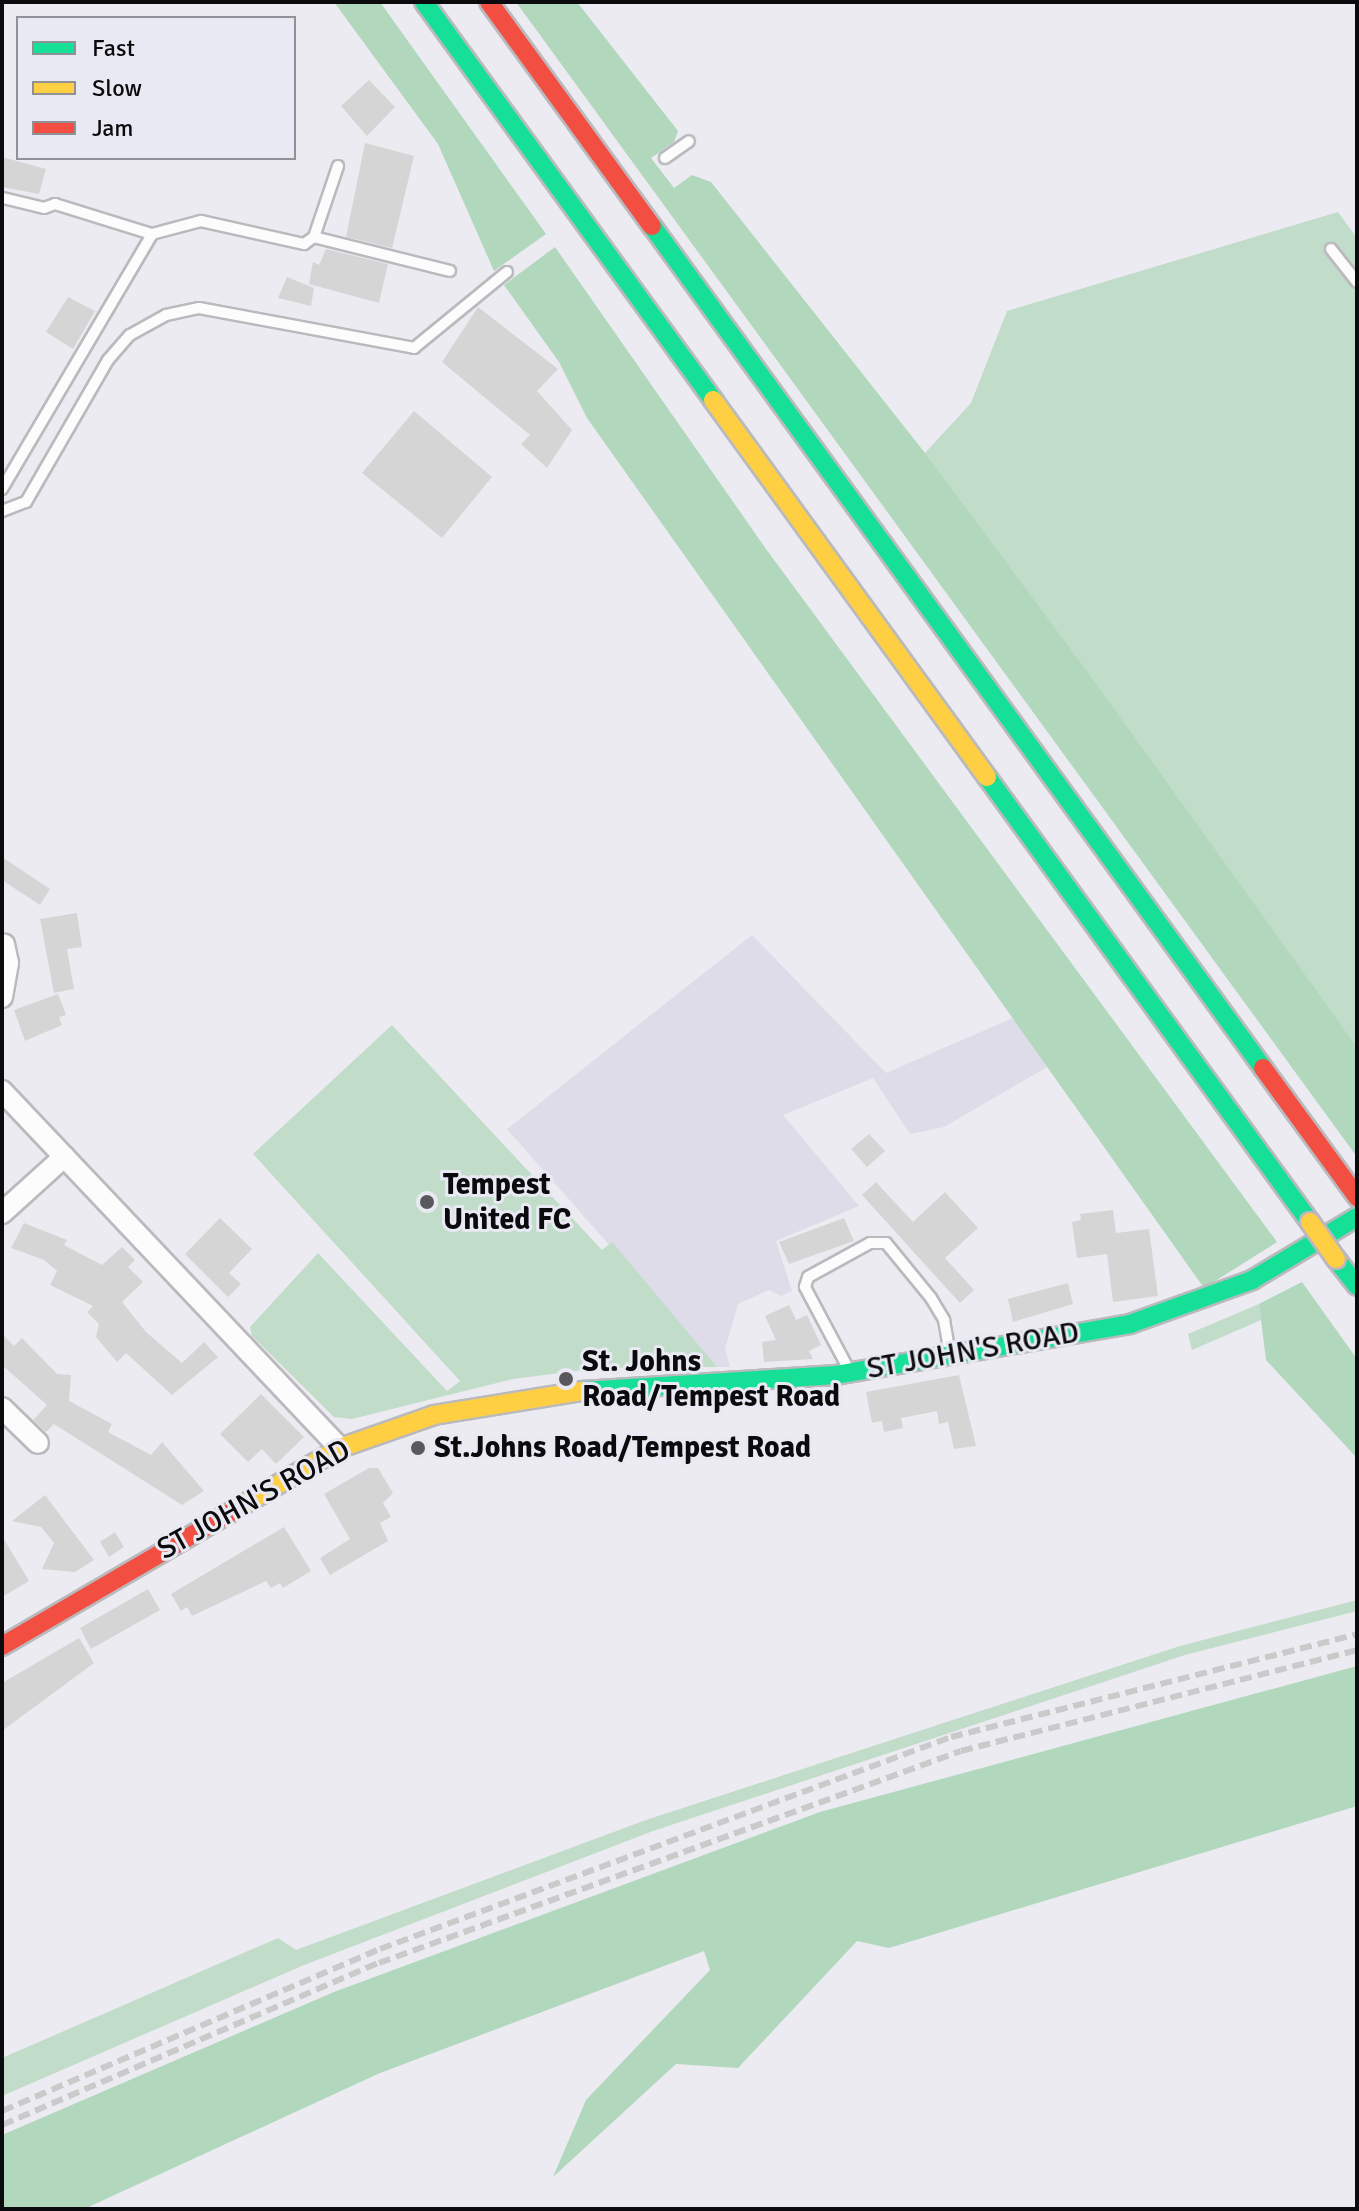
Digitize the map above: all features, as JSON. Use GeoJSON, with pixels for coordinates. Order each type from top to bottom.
{"type":"FeatureCollection","features":[{"type":"Feature","properties":{"kind":"main road"},"geometry":{"type":"LineString","coordinates":[[424,2],[1357,1286]]}},
{"type":"Feature","properties":{"kind":"main road"},"geometry":{"type":"LineString","coordinates":[[489,2],[1356,1195]]}},
{"type":"Feature","properties":{"kind":"main road","name":"ST JOHN'S ROAD"},"geometry":{"type":"LineString","coordinates":[[2,1646],[340,1448],[434,1415],[522,1396],[851,1372],[1130,1324],[1204,1302],[1357,1217]]}},
{"type":"Feature","properties":{"kind":"street"},"geometry":{"type":"LineString","coordinates":[[2,997],[8,963],[4,944]]}},
{"type":"Feature","properties":{"kind":"street"},"geometry":{"type":"LineString","coordinates":[[2,1091],[340,1448]]}},
{"type":"Feature","properties":{"kind":"street"},"geometry":{"type":"LineString","coordinates":[[2,1213],[64,1157]]}},
{"type":"Feature","properties":{"kind":"street"},"geometry":{"type":"LineString","coordinates":[[2,1408],[38,1443]]}},
{"type":"Feature","properties":{"kind":"street"},"geometry":{"type":"LineString","coordinates":[[2,1438],[17,1423]]}},
{"type":"Feature","properties":{"kind":"lane"},"geometry":{"type":"LineString","coordinates":[[665,158],[689,141]]}},
{"type":"Feature","properties":{"kind":"lane"},"geometry":{"type":"LineString","coordinates":[[3,198],[44,208],[55,204],[152,234],[201,221],[304,244],[314,237],[338,166]]}},
{"type":"Feature","properties":{"kind":"lane"},"geometry":{"type":"LineString","coordinates":[[2,489],[152,234]]}},
{"type":"Feature","properties":{"kind":"lane"},"geometry":{"type":"LineString","coordinates":[[314,237],[450,271]]}},
{"type":"Feature","properties":{"kind":"lane"},"geometry":{"type":"LineString","coordinates":[[1331,249],[1357,282]]}},
{"type":"Feature","properties":{"kind":"lane"},"geometry":{"type":"LineString","coordinates":[[2,511],[26,502],[108,360],[130,335],[166,315],[199,308],[414,348],[507,272]]}},
{"type":"Feature","properties":{"kind":"lane"},"geometry":{"type":"LineString","coordinates":[[851,1372],[805,1287],[808,1277],[870,1243],[886,1243],[931,1298],[944,1320],[950,1355]]}},
{"type":"Feature","properties":{"kind":"shaded area"},"geometry":{"type":"Polygon","coordinates":[[[752,935],[886,1073],[1015,1017],[1049,1066],[944,1127],[910,1134],[873,1078],[783,1115],[859,1206],[776,1241],[792,1291],[781,1296],[769,1290],[738,1304],[725,1349],[730,1367],[717,1367],[507,1129],[752,935]]]}},
{"type":"Feature","properties":{"kind":"green space"},"geometry":{"type":"Polygon","coordinates":[[[334,2],[380,2],[546,234],[494,271],[438,144],[334,2]]]}},
{"type":"Feature","properties":{"kind":"green space"},"geometry":{"type":"Polygon","coordinates":[[[516,2],[577,2],[678,131],[674,142],[651,158],[674,188],[692,175],[711,182],[925,453],[1089,674],[1357,1047],[1357,1157],[516,2]]]}},
{"type":"Feature","properties":{"kind":"green space"},"geometry":{"type":"Polygon","coordinates":[[[1338,212],[1357,238],[1357,1047],[925,453],[971,403],[1007,311],[1338,212]]]}},
{"type":"Feature","properties":{"kind":"green space"},"geometry":{"type":"Polygon","coordinates":[[[555,247],[766,549],[1277,1242],[1204,1288],[587,418],[559,362],[504,285],[555,247]]]}},
{"type":"Feature","properties":{"kind":"green space","name":"Tempest United FC"},"geometry":{"type":"Polygon","coordinates":[[[392,1025],[602,1250],[612,1242],[717,1367],[599,1368],[513,1379],[352,1419],[334,1417],[252,1336],[250,1327],[318,1253],[447,1391],[460,1381],[253,1154],[392,1025]]]}},
{"type":"Feature","properties":{"kind":"green space"},"geometry":{"type":"Polygon","coordinates":[[[1302,1282],[1357,1359],[1357,1458],[1266,1360],[1259,1304],[1302,1282]]]}},
{"type":"Feature","properties":{"kind":"green space"},"geometry":{"type":"Polygon","coordinates":[[[1259,1304],[1261,1320],[1192,1350],[1188,1334],[1259,1304]]]}},
{"type":"Feature","properties":{"kind":"green space"},"geometry":{"type":"Polygon","coordinates":[[[1357,1600],[1357,1611],[1185,1655],[653,1831],[304,1965],[2,2096],[2,2058],[278,1938],[296,1950],[646,1820],[1180,1646],[1357,1600]]]}},
{"type":"Feature","properties":{"kind":"green space"},"geometry":{"type":"Polygon","coordinates":[[[1357,1666],[1357,1806],[889,1948],[857,1941],[738,2068],[676,2064],[553,2177],[586,2100],[710,1970],[704,1951],[380,2073],[84,2209],[2,2209],[2,2135],[334,1992],[820,1812],[1357,1666]]]}},
{"type":"Feature","properties":{"kind":"building"},"geometry":{"type":"Polygon","coordinates":[[[369,80],[395,107],[367,136],[341,106],[369,80]]]}},
{"type":"Feature","properties":{"kind":"building"},"geometry":{"type":"Polygon","coordinates":[[[365,143],[414,156],[392,248],[346,237],[365,143]]]}},
{"type":"Feature","properties":{"kind":"building"},"geometry":{"type":"Polygon","coordinates":[[[2,157],[46,169],[39,194],[2,187],[2,157]]]}},
{"type":"Feature","properties":{"kind":"building"},"geometry":{"type":"Polygon","coordinates":[[[326,249],[388,264],[379,303],[309,284],[313,262],[319,265],[326,249]]]}},
{"type":"Feature","properties":{"kind":"building"},"geometry":{"type":"Polygon","coordinates":[[[287,277],[314,288],[311,306],[278,298],[287,277]]]}},
{"type":"Feature","properties":{"kind":"building"},"geometry":{"type":"Polygon","coordinates":[[[68,297],[95,311],[73,349],[46,332],[68,297]]]}},
{"type":"Feature","properties":{"kind":"building"},"geometry":{"type":"Polygon","coordinates":[[[478,307],[558,369],[537,391],[572,430],[547,468],[521,444],[530,435],[442,362],[478,307]]]}},
{"type":"Feature","properties":{"kind":"building"},"geometry":{"type":"Polygon","coordinates":[[[414,411],[492,477],[442,538],[362,473],[414,411]]]}},
{"type":"Feature","properties":{"kind":"building"},"geometry":{"type":"Polygon","coordinates":[[[2,857],[50,889],[40,905],[2,880],[2,857]]]}},
{"type":"Feature","properties":{"kind":"building"},"geometry":{"type":"Polygon","coordinates":[[[77,913],[82,947],[67,949],[74,989],[54,993],[40,919],[77,913]]]}},
{"type":"Feature","properties":{"kind":"building"},"geometry":{"type":"Polygon","coordinates":[[[58,994],[66,1015],[59,1017],[62,1025],[25,1041],[14,1010],[58,994]]]}},
{"type":"Feature","properties":{"kind":"building"},"geometry":{"type":"Polygon","coordinates":[[[869,1134],[885,1151],[867,1167],[851,1149],[869,1134]]]}},
{"type":"Feature","properties":{"kind":"building"},"geometry":{"type":"Polygon","coordinates":[[[876,1182],[913,1222],[945,1192],[978,1228],[945,1258],[974,1290],[960,1303],[862,1195],[876,1182]]]}},
{"type":"Feature","properties":{"kind":"building"},"geometry":{"type":"Polygon","coordinates":[[[1113,1210],[1116,1233],[1149,1229],[1158,1296],[1113,1302],[1107,1254],[1077,1258],[1072,1222],[1081,1220],[1080,1214],[1113,1210]]]}},
{"type":"Feature","properties":{"kind":"building"},"geometry":{"type":"Polygon","coordinates":[[[220,1218],[252,1249],[229,1273],[241,1284],[228,1297],[185,1254],[220,1218]]]}},
{"type":"Feature","properties":{"kind":"building"},"geometry":{"type":"Polygon","coordinates":[[[844,1218],[854,1241],[789,1264],[779,1242],[844,1218]]]}},
{"type":"Feature","properties":{"kind":"building"},"geometry":{"type":"Polygon","coordinates":[[[24,1223],[67,1240],[64,1245],[102,1265],[122,1247],[135,1260],[128,1267],[143,1282],[122,1302],[146,1332],[182,1363],[204,1342],[218,1357],[172,1395],[126,1353],[117,1362],[96,1337],[99,1324],[87,1312],[93,1306],[50,1285],[57,1271],[44,1260],[11,1248],[24,1223]]]}},
{"type":"Feature","properties":{"kind":"building"},"geometry":{"type":"Polygon","coordinates":[[[1068,1283],[1073,1304],[1013,1322],[1008,1299],[1068,1283]]]}},
{"type":"Feature","properties":{"kind":"building"},"geometry":{"type":"Polygon","coordinates":[[[789,1305],[796,1320],[807,1315],[821,1345],[809,1351],[813,1359],[764,1362],[762,1342],[776,1340],[765,1316],[789,1305]]]}},
{"type":"Feature","properties":{"kind":"building"},"geometry":{"type":"Polygon","coordinates":[[[2,1334],[14,1346],[22,1338],[57,1374],[71,1375],[69,1401],[112,1424],[108,1432],[151,1455],[162,1442],[204,1491],[182,1505],[54,1424],[46,1432],[33,1420],[47,1405],[2,1365],[2,1334]]]}},
{"type":"Feature","properties":{"kind":"building"},"geometry":{"type":"Polygon","coordinates":[[[959,1375],[976,1446],[954,1449],[948,1422],[939,1424],[937,1411],[901,1418],[903,1428],[884,1432],[882,1421],[872,1423],[866,1392],[959,1375]]]}},
{"type":"Feature","properties":{"kind":"building"},"geometry":{"type":"Polygon","coordinates":[[[261,1394],[304,1437],[276,1464],[262,1449],[248,1462],[220,1434],[261,1394]]]}},
{"type":"Feature","properties":{"kind":"building"},"geometry":{"type":"Polygon","coordinates":[[[369,1468],[378,1468],[393,1493],[383,1503],[391,1517],[380,1523],[388,1541],[330,1575],[320,1558],[350,1539],[324,1494],[369,1468]]]}},
{"type":"Feature","properties":{"kind":"building"},"geometry":{"type":"Polygon","coordinates":[[[45,1495],[94,1560],[75,1572],[42,1569],[54,1543],[41,1527],[12,1521],[45,1495]]]}},
{"type":"Feature","properties":{"kind":"building"},"geometry":{"type":"Polygon","coordinates":[[[284,1527],[311,1571],[283,1588],[280,1583],[271,1588],[266,1581],[192,1616],[187,1607],[181,1611],[171,1594],[284,1527]]]}},
{"type":"Feature","properties":{"kind":"building"},"geometry":{"type":"Polygon","coordinates":[[[115,1532],[124,1547],[109,1557],[100,1542],[115,1532]]]}},
{"type":"Feature","properties":{"kind":"building"},"geometry":{"type":"Polygon","coordinates":[[[2,1536],[29,1581],[2,1597],[2,1536]]]}},
{"type":"Feature","properties":{"kind":"building"},"geometry":{"type":"Polygon","coordinates":[[[148,1589],[160,1610],[91,1649],[80,1628],[148,1589]]]}},
{"type":"Feature","properties":{"kind":"building"},"geometry":{"type":"Polygon","coordinates":[[[79,1638],[94,1663],[2,1731],[2,1683],[79,1638]]]}},
{"type":"Feature","properties":{"kind":"railway"},"geometry":{"type":"LineString","coordinates":[[2,2111],[380,1949],[951,1737],[1357,1634]]}},
{"type":"Feature","properties":{"kind":"railway"},"geometry":{"type":"LineString","coordinates":[[2,2125],[379,1963],[961,1751],[1357,1650]]}},
{"type":"Feature","properties":{"kind":"traffic: fast"},"geometry":{"type":"LineString","coordinates":[[424,2],[713,400]]}},
{"type":"Feature","properties":{"kind":"traffic: fast"},"geometry":{"type":"LineString","coordinates":[[652,226],[1263,1068]]}},
{"type":"Feature","properties":{"kind":"traffic: fast"},"geometry":{"type":"LineString","coordinates":[[987,777],[1310,1222]]}},
{"type":"Feature","properties":{"kind":"traffic: fast"},"geometry":{"type":"LineString","coordinates":[[583,1391],[835,1375],[1130,1324],[1252,1280],[1357,1217]]}},
{"type":"Feature","properties":{"kind":"traffic: fast"},"geometry":{"type":"LineString","coordinates":[[1336,1259],[1357,1286]]}},
{"type":"Feature","properties":{"kind":"traffic: slow"},"geometry":{"type":"LineString","coordinates":[[713,400],[987,777]]}},
{"type":"Feature","properties":{"kind":"traffic: slow"},"geometry":{"type":"LineString","coordinates":[[1310,1222],[1336,1259]]}},
{"type":"Feature","properties":{"kind":"traffic: slow"},"geometry":{"type":"LineString","coordinates":[[231,1512],[340,1448],[434,1415],[583,1391]]}},
{"type":"Feature","properties":{"kind":"traffic: jam"},"geometry":{"type":"LineString","coordinates":[[489,2],[652,226]]}},
{"type":"Feature","properties":{"kind":"traffic: jam"},"geometry":{"type":"LineString","coordinates":[[1263,1068],[1357,1197]]}},
{"type":"Feature","properties":{"kind":"traffic: jam"},"geometry":{"type":"LineString","coordinates":[[2,1646],[231,1512]]}},
{"type":"Feature","properties":{"kind":"place","name":"Tempest United FC"},"geometry":{"type":"Point","coordinates":[427,1202]}},
{"type":"Feature","properties":{"kind":"place","name":"St. Johns Road/Tempest Road"},"geometry":{"type":"Point","coordinates":[566,1379]}},
{"type":"Feature","properties":{"kind":"place","name":"St.Johns Road/Tempest Road"},"geometry":{"type":"Point","coordinates":[418,1448]}}]}
